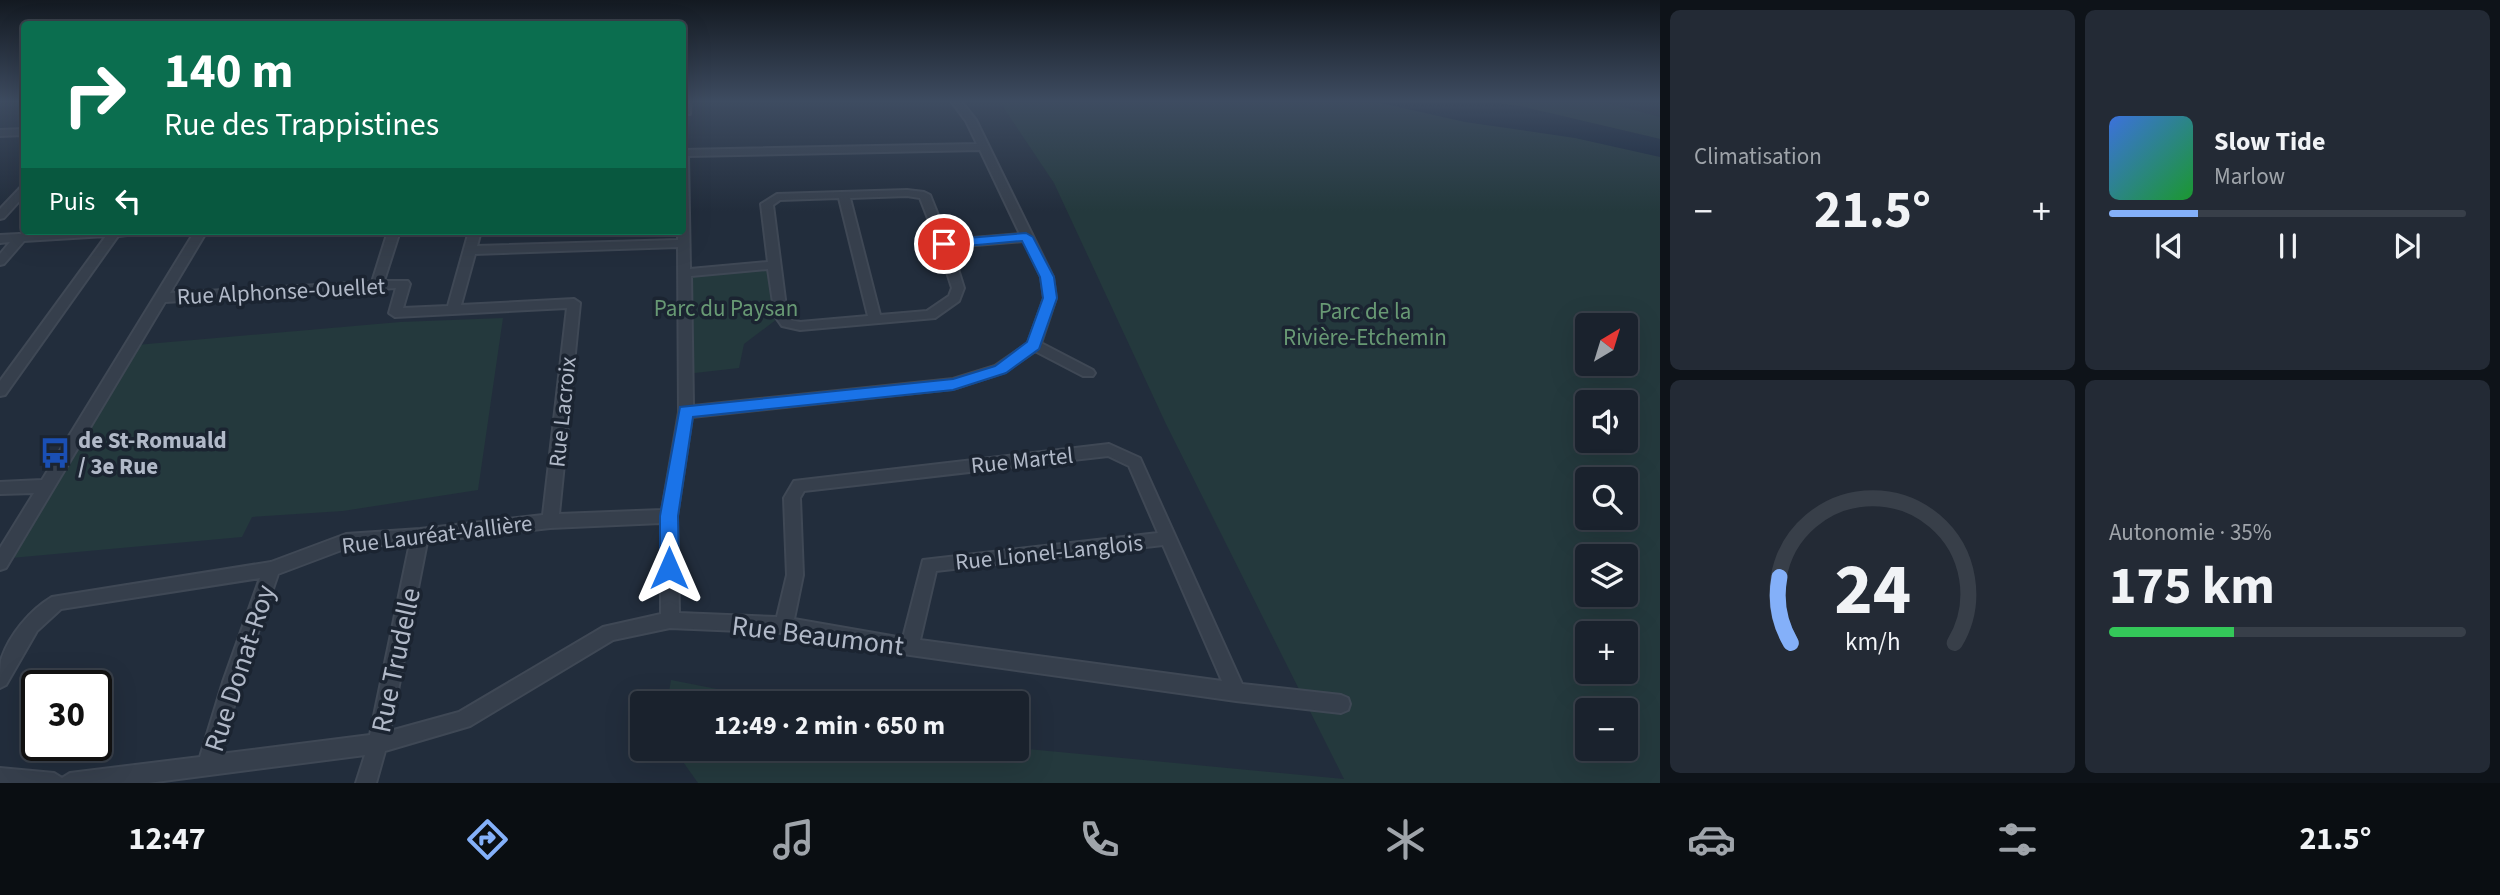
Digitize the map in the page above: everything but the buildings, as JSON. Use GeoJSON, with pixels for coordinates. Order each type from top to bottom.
{"type":"FeatureCollection","features":[{"type":"Feature","properties":{"kind":"street"},"geometry":{"type":"LineString","coordinates":[[686,412],[953,384],[1000,369],[1034,345],[1050,298],[1047,277],[979,138]]}},
{"type":"Feature","properties":{"kind":"street"},"geometry":{"type":"LineString","coordinates":[[686,153],[984,147]]}},
{"type":"Feature","properties":{"kind":"street"},"geometry":{"type":"LineString","coordinates":[[0,216],[21,193]]}},
{"type":"Feature","properties":{"kind":"street"},"geometry":{"type":"LineString","coordinates":[[907,193],[923,195],[944,244],[957,288],[955,298],[930,315],[800,326],[787,323],[781,316],[767,204],[778,197],[844,196],[907,193]]}},
{"type":"Feature","properties":{"kind":"street"},"geometry":{"type":"LineString","coordinates":[[844,196],[875,319]]}},
{"type":"Feature","properties":{"kind":"street"},"geometry":{"type":"LineString","coordinates":[[0,239],[68,235]]}},
{"type":"Feature","properties":{"kind":"street"},"geometry":{"type":"LineString","coordinates":[[0,391],[113,235]]}},
{"type":"Feature","properties":{"kind":"street"},"geometry":{"type":"LineString","coordinates":[[0,563],[198,235]]}},
{"type":"Feature","properties":{"kind":"street"},"geometry":{"type":"LineString","coordinates":[[377,285],[393,235]]}},
{"type":"Feature","properties":{"kind":"street"},"geometry":{"type":"LineString","coordinates":[[454,308],[474,235]]}},
{"type":"Feature","properties":{"kind":"street"},"geometry":{"type":"LineString","coordinates":[[670,620],[669,516],[686,412],[686,273],[682,235]]}},
{"type":"Feature","properties":{"kind":"street"},"geometry":{"type":"LineString","coordinates":[[944,244],[1026,237]]}},
{"type":"Feature","properties":{"kind":"street"},"geometry":{"type":"LineString","coordinates":[[0,261],[20,238]]}},
{"type":"Feature","properties":{"kind":"street"},"geometry":{"type":"LineString","coordinates":[[472,250],[682,243]]}},
{"type":"Feature","properties":{"kind":"street"},"geometry":{"type":"LineString","coordinates":[[686,273],[774,265]]}},
{"type":"Feature","properties":{"kind":"street","name":"Rue Alphonse-Ouellet"},"geometry":{"type":"LineString","coordinates":[[159,298],[404,284],[395,313],[574,303]]}},
{"type":"Feature","properties":{"kind":"street","name":"Rue Lacroix"},"geometry":{"type":"LineString","coordinates":[[550,521],[574,303]]}},
{"type":"Feature","properties":{"kind":"street"},"geometry":{"type":"LineString","coordinates":[[1034,345],[1088,373]]}},
{"type":"Feature","properties":{"kind":"street","name":"Rue Martel"},"geometry":{"type":"LineString","coordinates":[[784,625],[796,575],[792,498],[799,485],[1109,450],[1135,463],[1236,692]]}},
{"type":"Feature","properties":{"kind":"street"},"geometry":{"type":"LineString","coordinates":[[0,488],[48,486]]}},
{"type":"Feature","properties":{"kind":"street","name":"Rue Lauréat-Vallière"},"geometry":{"type":"LineString","coordinates":[[0,679],[43,609],[58,602],[271,569],[346,541],[421,536],[550,521],[669,516]]}},
{"type":"Feature","properties":{"kind":"street","name":"Rue Trudelle"},"geometry":{"type":"LineString","coordinates":[[366,783],[378,744],[421,536]]}},
{"type":"Feature","properties":{"kind":"street","name":"Rue Lionel-Langlois"},"geometry":{"type":"LineString","coordinates":[[910,647],[929,565],[1169,538]]}},
{"type":"Feature","properties":{"kind":"street","name":"Rue Donat-Roy"},"geometry":{"type":"LineString","coordinates":[[207,766],[232,682],[271,569]]}},
{"type":"Feature","properties":{"kind":"street","name":"Rue Beaumont"},"geometry":{"type":"LineString","coordinates":[[70,783],[378,744],[463,720],[609,633],[670,620],[784,625],[910,647],[1341,704]]}},
{"type":"Feature","properties":{"kind":"street"},"geometry":{"type":"LineString","coordinates":[[0,778],[54,783]]}},
{"type":"Feature","properties":{"kind":"green space","name":"Parc de la Rivière-Etchemin"},"geometry":{"type":"Polygon","coordinates":[[[1024,138],[1603,138],[1660,149],[1660,783],[698,783],[682,761],[1029,761],[1029,749],[1344,779],[1166,424],[1054,183],[1024,138]]]}},
{"type":"Feature","properties":{"kind":"green space","name":"Parc du Paysan"},"geometry":{"type":"Polygon","coordinates":[[[774,265],[781,316],[744,344],[739,368],[686,374],[686,273],[774,265]]]}},
{"type":"Feature","properties":{"kind":"green space"},"geometry":{"type":"Polygon","coordinates":[[[503,318],[478,490],[343,511],[252,517],[242,537],[11,558],[136,345],[400,322],[503,318]]]}},
{"type":"Feature","properties":{"kind":"green space"},"geometry":{"type":"Polygon","coordinates":[[[671,680],[727,691],[669,691],[671,680]]]}},
{"type":"Feature","properties":{"kind":"water"},"geometry":{"type":"Polygon","coordinates":[[[1572,138],[1654,138],[1660,139],[1660,157],[1572,138]]]}},
{"type":"Feature","properties":{"kind":"place","name":"de St-Romuald / 3e Rue"},"geometry":{"type":"Point","coordinates":[55,453]}},
{"type":"Feature","properties":{"kind":"route"},"geometry":{"type":"LineString","coordinates":[[669,568],[669,516],[686,412],[953,384],[1000,369],[1034,345],[1050,298],[1047,277],[1026,237],[944,244]]}}]}
